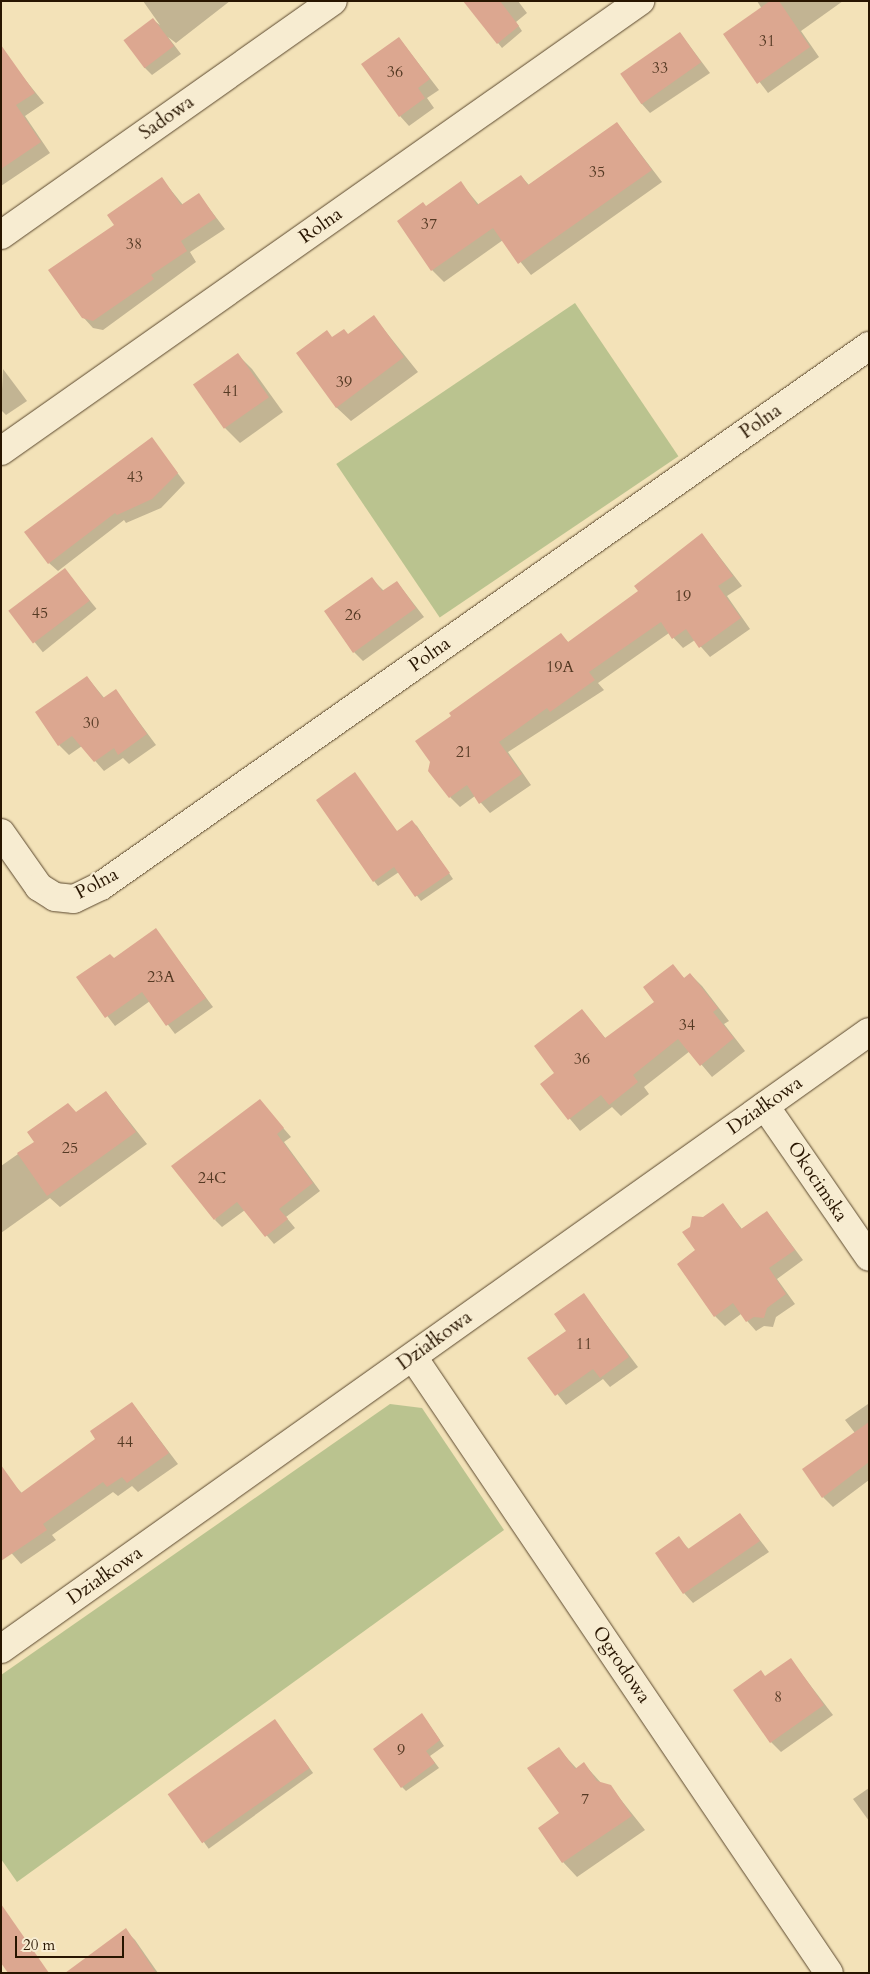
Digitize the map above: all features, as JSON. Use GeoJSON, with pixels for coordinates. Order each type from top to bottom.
{"type":"FeatureCollection","features":[{"type":"Feature","properties":{"kind":"street","name":"Sadowa"},"geometry":{"type":"LineString","coordinates":[[1,235],[333,1]]}},
{"type":"Feature","properties":{"kind":"street","name":"Rolna"},"geometry":{"type":"LineString","coordinates":[[1,451],[640,1]]}},
{"type":"Feature","properties":{"kind":"street","name":"Polna"},"geometry":{"type":"LineString","coordinates":[[1,833],[40,887],[55,897],[74,899],[101,886],[869,346]]}},
{"type":"Feature","properties":{"kind":"street","name":"Działkowa"},"geometry":{"type":"LineString","coordinates":[[1,1649],[869,1032]]}},
{"type":"Feature","properties":{"kind":"street","name":"Okocimska"},"geometry":{"type":"LineString","coordinates":[[765,1106],[869,1257]]}},
{"type":"Feature","properties":{"kind":"street","name":"Ogrodowa"},"geometry":{"type":"LineString","coordinates":[[413,1357],[829,1973]]}},
{"type":"Feature","properties":{"kind":"green space"},"geometry":{"type":"Polygon","coordinates":[[[575,303],[678,456],[440,617],[336,464],[575,303]]]}},
{"type":"Feature","properties":{"kind":"green space"},"geometry":{"type":"Polygon","coordinates":[[[390,1404],[422,1408],[504,1530],[17,1882],[1,1859],[1,1675],[390,1404]]]}},
{"type":"Feature","properties":{"kind":"building"},"geometry":{"type":"Polygon","coordinates":[[[463,1],[500,1],[519,26],[497,44],[463,1]]]}},
{"type":"Feature","properties":{"kind":"building"},"geometry":{"type":"Polygon","coordinates":[[[770,1],[779,1],[810,47],[757,84],[723,34],[770,1]]]}},
{"type":"Feature","properties":{"kind":"building"},"geometry":{"type":"Polygon","coordinates":[[[153,18],[174,46],[145,68],[123,40],[153,18]]]}},
{"type":"Feature","properties":{"kind":"building"},"geometry":{"type":"Polygon","coordinates":[[[680,32],[701,62],[641,104],[620,74],[680,32]]]}},
{"type":"Feature","properties":{"kind":"building"},"geometry":{"type":"Polygon","coordinates":[[[399,37],[430,79],[418,88],[425,98],[399,117],[361,64],[399,37]]]}},
{"type":"Feature","properties":{"kind":"building"},"geometry":{"type":"Polygon","coordinates":[[[1,45],[35,93],[16,105],[41,142],[1,169],[1,45]]]}},
{"type":"Feature","properties":{"kind":"building"},"geometry":{"type":"Polygon","coordinates":[[[617,122],[652,170],[518,264],[493,228],[431,271],[397,221],[423,202],[426,206],[461,181],[477,205],[521,175],[528,185],[617,122]]]}},
{"type":"Feature","properties":{"kind":"building"},"geometry":{"type":"Polygon","coordinates":[[[162,177],[181,205],[199,193],[216,218],[181,241],[187,251],[151,275],[154,279],[93,321],[82,318],[48,270],[114,225],[107,215],[162,177]]]}},
{"type":"Feature","properties":{"kind":"building"},"geometry":{"type":"Polygon","coordinates":[[[374,315],[404,357],[336,408],[296,353],[327,330],[332,337],[344,329],[348,334],[374,315]]]}},
{"type":"Feature","properties":{"kind":"building"},"geometry":{"type":"Polygon","coordinates":[[[238,353],[269,397],[224,429],[193,385],[238,353]]]}},
{"type":"Feature","properties":{"kind":"building"},"geometry":{"type":"Polygon","coordinates":[[[152,437],[178,473],[152,499],[117,515],[115,513],[48,564],[24,532],[152,437]]]}},
{"type":"Feature","properties":{"kind":"building"},"geometry":{"type":"Polygon","coordinates":[[[702,533],[733,576],[718,586],[741,618],[699,648],[686,629],[672,639],[661,622],[589,672],[595,680],[550,712],[547,708],[499,742],[522,774],[479,804],[467,785],[449,798],[428,771],[430,762],[415,741],[451,716],[449,713],[561,633],[568,642],[638,591],[634,586],[702,533]]]}},
{"type":"Feature","properties":{"kind":"building"},"geometry":{"type":"Polygon","coordinates":[[[65,568],[90,601],[33,643],[8,611],[65,568]]]}},
{"type":"Feature","properties":{"kind":"building"},"geometry":{"type":"Polygon","coordinates":[[[372,577],[382,591],[397,581],[416,608],[353,653],[324,611],[372,577]]]}},
{"type":"Feature","properties":{"kind":"building"},"geometry":{"type":"Polygon","coordinates":[[[87,676],[103,698],[116,689],[147,734],[118,755],[114,748],[94,762],[72,736],[58,746],[35,712],[87,676]]]}},
{"type":"Feature","properties":{"kind":"building"},"geometry":{"type":"Polygon","coordinates":[[[355,772],[397,831],[412,820],[450,873],[415,897],[394,867],[373,882],[316,800],[355,772]]]}},
{"type":"Feature","properties":{"kind":"building"},"geometry":{"type":"Polygon","coordinates":[[[156,928],[206,998],[166,1026],[142,992],[105,1018],[76,977],[110,954],[114,958],[156,928]]]}},
{"type":"Feature","properties":{"kind":"building"},"geometry":{"type":"Polygon","coordinates":[[[673,964],[684,978],[690,973],[718,1008],[713,1012],[734,1038],[700,1066],[678,1039],[633,1075],[638,1082],[609,1105],[601,1095],[568,1120],[540,1084],[554,1073],[534,1046],[582,1009],[605,1038],[654,1002],[643,987],[673,964]]]}},
{"type":"Feature","properties":{"kind":"building"},"geometry":{"type":"Polygon","coordinates":[[[106,1091],[136,1132],[47,1196],[17,1153],[34,1142],[27,1132],[68,1103],[76,1112],[106,1091]]]}},
{"type":"Feature","properties":{"kind":"building"},"geometry":{"type":"Polygon","coordinates":[[[260,1099],[284,1128],[277,1134],[313,1183],[279,1209],[288,1219],[265,1237],[237,1202],[214,1220],[171,1166],[260,1099]]]}},
{"type":"Feature","properties":{"kind":"building"},"geometry":{"type":"Polygon","coordinates":[[[723,1203],[741,1229],[767,1211],[795,1250],[769,1268],[786,1294],[767,1308],[764,1318],[754,1317],[746,1322],[733,1303],[714,1317],[677,1264],[695,1250],[682,1232],[690,1227],[692,1216],[703,1217],[723,1203]]]}},
{"type":"Feature","properties":{"kind":"building"},"geometry":{"type":"Polygon","coordinates":[[[584,1293],[629,1357],[600,1378],[593,1369],[555,1396],[527,1358],[566,1331],[554,1314],[584,1293]]]}},
{"type":"Feature","properties":{"kind":"building"},"geometry":{"type":"Polygon","coordinates":[[[132,1402],[169,1453],[127,1483],[122,1477],[107,1487],[103,1482],[43,1524],[47,1530],[1,1561],[1,1465],[21,1493],[95,1439],[90,1431],[132,1402]]]}},
{"type":"Feature","properties":{"kind":"building"},"geometry":{"type":"Polygon","coordinates":[[[869,1422],[869,1462],[822,1498],[802,1469],[869,1422]]]}},
{"type":"Feature","properties":{"kind":"building"},"geometry":{"type":"Polygon","coordinates":[[[740,1513],[760,1541],[683,1594],[655,1553],[679,1536],[688,1549],[740,1513]]]}},
{"type":"Feature","properties":{"kind":"building"},"geometry":{"type":"Polygon","coordinates":[[[791,1658],[824,1705],[770,1743],[733,1690],[761,1670],[765,1676],[791,1658]]]}},
{"type":"Feature","properties":{"kind":"building"},"geometry":{"type":"Polygon","coordinates":[[[422,1713],[440,1740],[426,1751],[435,1763],[401,1788],[373,1749],[422,1713]]]}},
{"type":"Feature","properties":{"kind":"building"},"geometry":{"type":"Polygon","coordinates":[[[275,1719],[309,1768],[202,1843],[168,1794],[275,1719]]]}},
{"type":"Feature","properties":{"kind":"building"},"geometry":{"type":"Polygon","coordinates":[[[559,1747],[575,1769],[584,1762],[597,1781],[611,1785],[632,1816],[562,1863],[538,1828],[559,1813],[527,1768],[559,1747]]]}},
{"type":"Feature","properties":{"kind":"building"},"geometry":{"type":"Polygon","coordinates":[[[1,1904],[49,1973],[8,1973],[1,1963],[1,1904]]]}},
{"type":"Feature","properties":{"kind":"building"},"geometry":{"type":"Polygon","coordinates":[[[126,1928],[156,1973],[65,1973],[126,1928]]]}}]}
